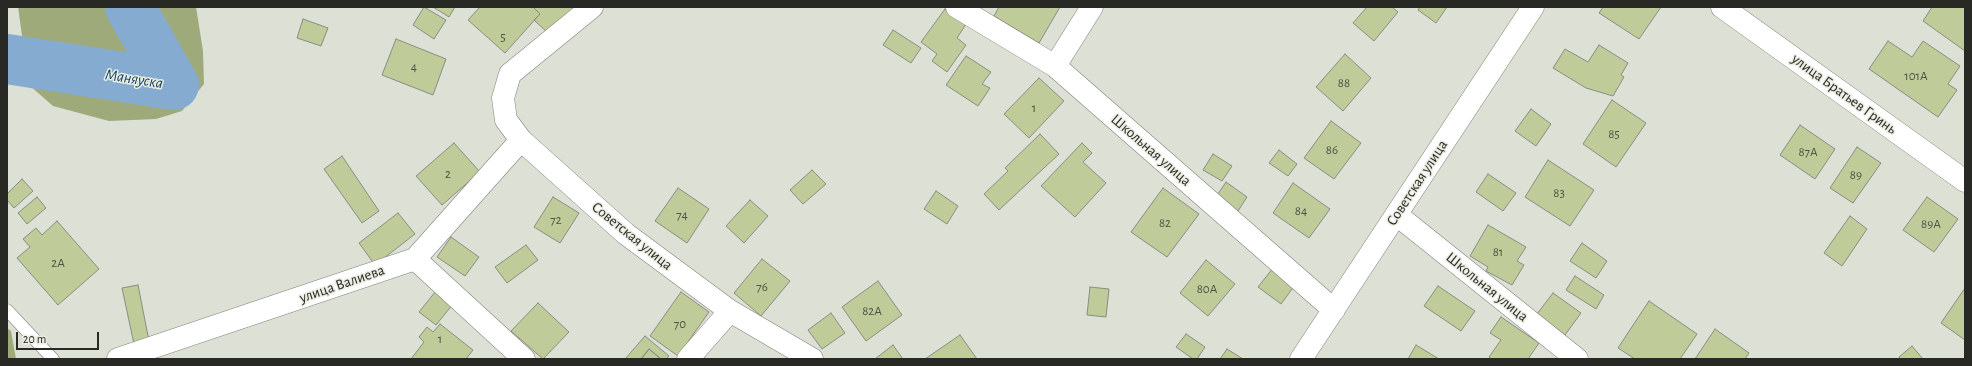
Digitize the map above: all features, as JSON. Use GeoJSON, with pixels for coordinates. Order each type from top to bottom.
{"type":"FeatureCollection","features":[{"type":"Feature","properties":{"kind":"street","name":"Советская улица"},"geometry":{"type":"LineString","coordinates":[[592,7],[510,74],[503,98],[506,120],[521,140],[626,234],[730,311],[812,359]]}},
{"type":"Feature","properties":{"kind":"street","name":"Школьная улица"},"geometry":{"type":"LineString","coordinates":[[957,7],[1055,66],[1334,310]]}},
{"type":"Feature","properties":{"kind":"street"},"geometry":{"type":"LineString","coordinates":[[1055,66],[1092,7]]}},
{"type":"Feature","properties":{"kind":"street","name":"Советская улица"},"geometry":{"type":"LineString","coordinates":[[1301,359],[1533,7]]}},
{"type":"Feature","properties":{"kind":"street","name":"улица Братьев Гринь"},"geometry":{"type":"LineString","coordinates":[[1722,7],[1965,181]]}},
{"type":"Feature","properties":{"kind":"street"},"geometry":{"type":"LineString","coordinates":[[521,140],[415,260],[524,359]]}},
{"type":"Feature","properties":{"kind":"street","name":"Школьная улица"},"geometry":{"type":"LineString","coordinates":[[1397,215],[1577,359]]}},
{"type":"Feature","properties":{"kind":"street","name":"улица Валиева"},"geometry":{"type":"LineString","coordinates":[[118,359],[415,260]]}},
{"type":"Feature","properties":{"kind":"street"},"geometry":{"type":"LineString","coordinates":[[688,359],[730,311]]}},
{"type":"Feature","properties":{"kind":"lane"},"geometry":{"type":"LineString","coordinates":[[7,310],[53,359]]}},
{"type":"Feature","properties":{"kind":"green space"},"geometry":{"type":"Polygon","coordinates":[[[18,7],[196,7],[203,51],[204,84],[182,111],[156,119],[109,121],[53,106],[29,85],[18,7]]]}},
{"type":"Feature","properties":{"kind":"green space"},"geometry":{"type":"Polygon","coordinates":[[[7,328],[11,331],[16,359],[7,359],[7,328]]]}},
{"type":"Feature","properties":{"kind":"building"},"geometry":{"type":"Polygon","coordinates":[[[424,7],[446,20],[434,39],[413,25],[424,7]]]}},
{"type":"Feature","properties":{"kind":"building"},"geometry":{"type":"Polygon","coordinates":[[[433,7],[455,7],[449,17],[433,7]]]}},
{"type":"Feature","properties":{"kind":"building"},"geometry":{"type":"Polygon","coordinates":[[[480,7],[533,7],[540,14],[505,53],[468,20],[480,7]]]}},
{"type":"Feature","properties":{"kind":"building"},"geometry":{"type":"Polygon","coordinates":[[[533,7],[571,7],[573,9],[548,33],[534,20],[540,14],[533,7]]]}},
{"type":"Feature","properties":{"kind":"building"},"geometry":{"type":"Polygon","coordinates":[[[999,7],[1060,7],[1039,43],[994,16],[999,7]]]}},
{"type":"Feature","properties":{"kind":"building"},"geometry":{"type":"Polygon","coordinates":[[[1367,7],[1392,7],[1398,12],[1374,41],[1353,23],[1367,7]]]}},
{"type":"Feature","properties":{"kind":"building"},"geometry":{"type":"Polygon","coordinates":[[[1420,7],[1447,7],[1436,23],[1418,10],[1420,7]]]}},
{"type":"Feature","properties":{"kind":"building"},"geometry":{"type":"Polygon","coordinates":[[[1603,7],[1661,7],[1639,39],[1599,13],[1603,7]]]}},
{"type":"Feature","properties":{"kind":"building"},"geometry":{"type":"Polygon","coordinates":[[[1932,7],[1965,7],[1965,51],[1923,21],[1932,7]]]}},
{"type":"Feature","properties":{"kind":"building"},"geometry":{"type":"Polygon","coordinates":[[[945,9],[966,24],[957,38],[966,45],[947,72],[932,61],[937,54],[921,42],[945,9]]]}},
{"type":"Feature","properties":{"kind":"building"},"geometry":{"type":"Polygon","coordinates":[[[303,19],[328,28],[321,46],[297,38],[303,19]]]}},
{"type":"Feature","properties":{"kind":"building"},"geometry":{"type":"Polygon","coordinates":[[[893,30],[921,48],[911,63],[883,45],[893,30]]]}},
{"type":"Feature","properties":{"kind":"building"},"geometry":{"type":"Polygon","coordinates":[[[396,39],[446,59],[433,95],[382,75],[396,39]]]}},
{"type":"Feature","properties":{"kind":"building"},"geometry":{"type":"Polygon","coordinates":[[[1888,41],[1912,57],[1923,41],[1960,66],[1948,84],[1957,90],[1938,117],[1869,69],[1888,41]]]}},
{"type":"Feature","properties":{"kind":"building"},"geometry":{"type":"Polygon","coordinates":[[[1599,45],[1628,63],[1621,75],[1624,77],[1613,96],[1586,88],[1553,68],[1565,49],[1588,62],[1599,45]]]}},
{"type":"Feature","properties":{"kind":"building"},"geometry":{"type":"Polygon","coordinates":[[[1345,54],[1371,78],[1343,111],[1316,87],[1345,54]]]}},
{"type":"Feature","properties":{"kind":"building"},"geometry":{"type":"Polygon","coordinates":[[[966,56],[991,72],[982,84],[990,88],[978,106],[946,85],[966,56]]]}},
{"type":"Feature","properties":{"kind":"building"},"geometry":{"type":"Polygon","coordinates":[[[1039,78],[1064,101],[1029,138],[1004,114],[1039,78]]]}},
{"type":"Feature","properties":{"kind":"building"},"geometry":{"type":"Polygon","coordinates":[[[1612,100],[1646,123],[1616,167],[1583,144],[1612,100]]]}},
{"type":"Feature","properties":{"kind":"building"},"geometry":{"type":"Polygon","coordinates":[[[1531,109],[1551,124],[1536,146],[1515,131],[1531,109]]]}},
{"type":"Feature","properties":{"kind":"building"},"geometry":{"type":"Polygon","coordinates":[[[1331,121],[1361,143],[1334,179],[1304,158],[1331,121]]]}},
{"type":"Feature","properties":{"kind":"building"},"geometry":{"type":"Polygon","coordinates":[[[1800,125],[1835,149],[1815,179],[1780,155],[1800,125]]]}},
{"type":"Feature","properties":{"kind":"building"},"geometry":{"type":"Polygon","coordinates":[[[1040,134],[1059,154],[999,210],[984,194],[1008,171],[1005,168],[1040,134]]]}},
{"type":"Feature","properties":{"kind":"building"},"geometry":{"type":"Polygon","coordinates":[[[454,143],[480,172],[442,205],[416,176],[454,143]]]}},
{"type":"Feature","properties":{"kind":"building"},"geometry":{"type":"Polygon","coordinates":[[[1082,143],[1092,153],[1083,162],[1106,183],[1075,217],[1041,186],[1082,143]]]}},
{"type":"Feature","properties":{"kind":"building"},"geometry":{"type":"Polygon","coordinates":[[[1857,147],[1881,163],[1853,203],[1830,188],[1857,147]]]}},
{"type":"Feature","properties":{"kind":"building"},"geometry":{"type":"Polygon","coordinates":[[[1279,150],[1297,164],[1288,176],[1269,163],[1279,150]]]}},
{"type":"Feature","properties":{"kind":"building"},"geometry":{"type":"Polygon","coordinates":[[[1213,154],[1232,166],[1222,181],[1203,170],[1213,154]]]}},
{"type":"Feature","properties":{"kind":"building"},"geometry":{"type":"Polygon","coordinates":[[[342,156],[379,211],[362,223],[324,169],[342,156]]]}},
{"type":"Feature","properties":{"kind":"building"},"geometry":{"type":"Polygon","coordinates":[[[1548,160],[1594,190],[1570,226],[1525,197],[1548,160]]]}},
{"type":"Feature","properties":{"kind":"building"},"geometry":{"type":"Polygon","coordinates":[[[812,170],[826,184],[803,204],[790,190],[812,170]]]}},
{"type":"Feature","properties":{"kind":"building"},"geometry":{"type":"Polygon","coordinates":[[[1488,174],[1516,193],[1503,211],[1476,192],[1488,174]]]}},
{"type":"Feature","properties":{"kind":"building"},"geometry":{"type":"Polygon","coordinates":[[[22,179],[33,191],[14,208],[7,200],[7,194],[22,179]]]}},
{"type":"Feature","properties":{"kind":"building"},"geometry":{"type":"Polygon","coordinates":[[[1226,182],[1247,197],[1238,211],[1216,197],[1226,182]]]}},
{"type":"Feature","properties":{"kind":"building"},"geometry":{"type":"Polygon","coordinates":[[[1293,183],[1330,209],[1309,238],[1273,213],[1293,183]]]}},
{"type":"Feature","properties":{"kind":"building"},"geometry":{"type":"Polygon","coordinates":[[[678,188],[709,209],[687,243],[655,221],[678,188]]]}},
{"type":"Feature","properties":{"kind":"building"},"geometry":{"type":"Polygon","coordinates":[[[1163,188],[1199,214],[1167,257],[1131,232],[1163,188]]]}},
{"type":"Feature","properties":{"kind":"building"},"geometry":{"type":"Polygon","coordinates":[[[936,191],[958,206],[947,224],[924,209],[936,191]]]}},
{"type":"Feature","properties":{"kind":"building"},"geometry":{"type":"Polygon","coordinates":[[[37,197],[46,208],[27,224],[18,213],[37,197]]]}},
{"type":"Feature","properties":{"kind":"building"},"geometry":{"type":"Polygon","coordinates":[[[553,197],[579,213],[560,243],[534,227],[553,197]]]}},
{"type":"Feature","properties":{"kind":"building"},"geometry":{"type":"Polygon","coordinates":[[[1927,197],[1958,219],[1934,252],[1903,230],[1927,197]]]}},
{"type":"Feature","properties":{"kind":"building"},"geometry":{"type":"Polygon","coordinates":[[[750,200],[768,216],[744,243],[726,226],[750,200]]]}},
{"type":"Feature","properties":{"kind":"building"},"geometry":{"type":"Polygon","coordinates":[[[398,213],[415,234],[375,265],[359,243],[398,213]]]}},
{"type":"Feature","properties":{"kind":"building"},"geometry":{"type":"Polygon","coordinates":[[[1850,216],[1867,229],[1842,266],[1824,253],[1850,216]]]}},
{"type":"Feature","properties":{"kind":"building"},"geometry":{"type":"Polygon","coordinates":[[[57,221],[99,269],[58,305],[17,258],[30,247],[23,239],[36,228],[42,235],[57,221]]]}},
{"type":"Feature","properties":{"kind":"building"},"geometry":{"type":"Polygon","coordinates":[[[1488,225],[1526,247],[1517,261],[1524,265],[1512,285],[1486,271],[1488,267],[1470,256],[1488,225]]]}},
{"type":"Feature","properties":{"kind":"building"},"geometry":{"type":"Polygon","coordinates":[[[451,237],[479,257],[465,276],[437,257],[451,237]]]}},
{"type":"Feature","properties":{"kind":"building"},"geometry":{"type":"Polygon","coordinates":[[[1582,243],[1607,261],[1596,278],[1570,261],[1582,243]]]}},
{"type":"Feature","properties":{"kind":"building"},"geometry":{"type":"Polygon","coordinates":[[[526,245],[538,260],[507,283],[495,267],[526,245]]]}},
{"type":"Feature","properties":{"kind":"building"},"geometry":{"type":"Polygon","coordinates":[[[762,259],[790,281],[761,316],[734,293],[762,259]]]}},
{"type":"Feature","properties":{"kind":"building"},"geometry":{"type":"Polygon","coordinates":[[[1206,260],[1235,284],[1208,316],[1180,293],[1206,260]]]}},
{"type":"Feature","properties":{"kind":"building"},"geometry":{"type":"Polygon","coordinates":[[[1273,268],[1295,285],[1281,304],[1258,287],[1273,268]]]}},
{"type":"Feature","properties":{"kind":"building"},"geometry":{"type":"Polygon","coordinates":[[[1575,276],[1604,295],[1596,309],[1566,290],[1575,276]]]}},
{"type":"Feature","properties":{"kind":"building"},"geometry":{"type":"Polygon","coordinates":[[[878,281],[902,315],[866,341],[842,307],[878,281]]]}},
{"type":"Feature","properties":{"kind":"building"},"geometry":{"type":"Polygon","coordinates":[[[138,285],[149,341],[134,344],[122,288],[138,285]]]}},
{"type":"Feature","properties":{"kind":"building"},"geometry":{"type":"Polygon","coordinates":[[[1438,286],[1475,311],[1461,331],[1424,306],[1438,286]]]}},
{"type":"Feature","properties":{"kind":"building"},"geometry":{"type":"Polygon","coordinates":[[[1090,287],[1109,289],[1106,317],[1087,315],[1090,287]]]}},
{"type":"Feature","properties":{"kind":"building"},"geometry":{"type":"Polygon","coordinates":[[[1965,288],[1965,340],[1941,323],[1965,288]]]}},
{"type":"Feature","properties":{"kind":"building"},"geometry":{"type":"Polygon","coordinates":[[[436,291],[453,304],[436,325],[419,312],[436,291]]]}},
{"type":"Feature","properties":{"kind":"building"},"geometry":{"type":"Polygon","coordinates":[[[681,292],[709,312],[678,356],[650,336],[681,292]]]}},
{"type":"Feature","properties":{"kind":"building"},"geometry":{"type":"Polygon","coordinates":[[[1553,293],[1581,313],[1565,335],[1537,314],[1553,293]]]}},
{"type":"Feature","properties":{"kind":"building"},"geometry":{"type":"Polygon","coordinates":[[[1649,301],[1697,334],[1680,359],[1635,359],[1618,348],[1649,301]]]}},
{"type":"Feature","properties":{"kind":"building"},"geometry":{"type":"Polygon","coordinates":[[[538,303],[569,332],[543,359],[511,331],[538,303]]]}},
{"type":"Feature","properties":{"kind":"building"},"geometry":{"type":"Polygon","coordinates":[[[831,313],[845,333],[822,349],[808,330],[831,313]]]}},
{"type":"Feature","properties":{"kind":"building"},"geometry":{"type":"Polygon","coordinates":[[[1501,317],[1539,343],[1528,359],[1492,359],[1489,357],[1501,340],[1490,333],[1501,317]]]}},
{"type":"Feature","properties":{"kind":"building"},"geometry":{"type":"Polygon","coordinates":[[[440,324],[473,350],[466,359],[411,359],[424,342],[419,337],[427,327],[433,332],[440,324]]]}},
{"type":"Feature","properties":{"kind":"building"},"geometry":{"type":"Polygon","coordinates":[[[1715,329],[1749,353],[1745,359],[1695,359],[1715,329]]]}},
{"type":"Feature","properties":{"kind":"building"},"geometry":{"type":"Polygon","coordinates":[[[1186,334],[1205,347],[1197,359],[1193,359],[1176,347],[1186,334]]]}},
{"type":"Feature","properties":{"kind":"building"},"geometry":{"type":"Polygon","coordinates":[[[960,335],[977,359],[925,359],[960,335]]]}},
{"type":"Feature","properties":{"kind":"building"},"geometry":{"type":"Polygon","coordinates":[[[645,336],[669,356],[666,359],[661,359],[649,349],[641,359],[625,359],[645,336]]]}},
{"type":"Feature","properties":{"kind":"building"},"geometry":{"type":"Polygon","coordinates":[[[893,345],[903,359],[875,359],[893,345]]]}},
{"type":"Feature","properties":{"kind":"building"},"geometry":{"type":"Polygon","coordinates":[[[1416,345],[1439,359],[1408,359],[1416,345]]]}},
{"type":"Feature","properties":{"kind":"building"},"geometry":{"type":"Polygon","coordinates":[[[1912,346],[1923,359],[1900,359],[1899,357],[1912,346]]]}},
{"type":"Feature","properties":{"kind":"building"},"geometry":{"type":"Polygon","coordinates":[[[649,349],[661,359],[641,359],[649,349]]]}},
{"type":"Feature","properties":{"kind":"building"},"geometry":{"type":"Polygon","coordinates":[[[1227,349],[1243,359],[1220,359],[1227,349]]]}},
{"type":"Feature","properties":{"kind":"waterway","name":"Маняуска"},"geometry":{"type":"LineString","coordinates":[[7,59],[174,85],[130,7]]}}]}
